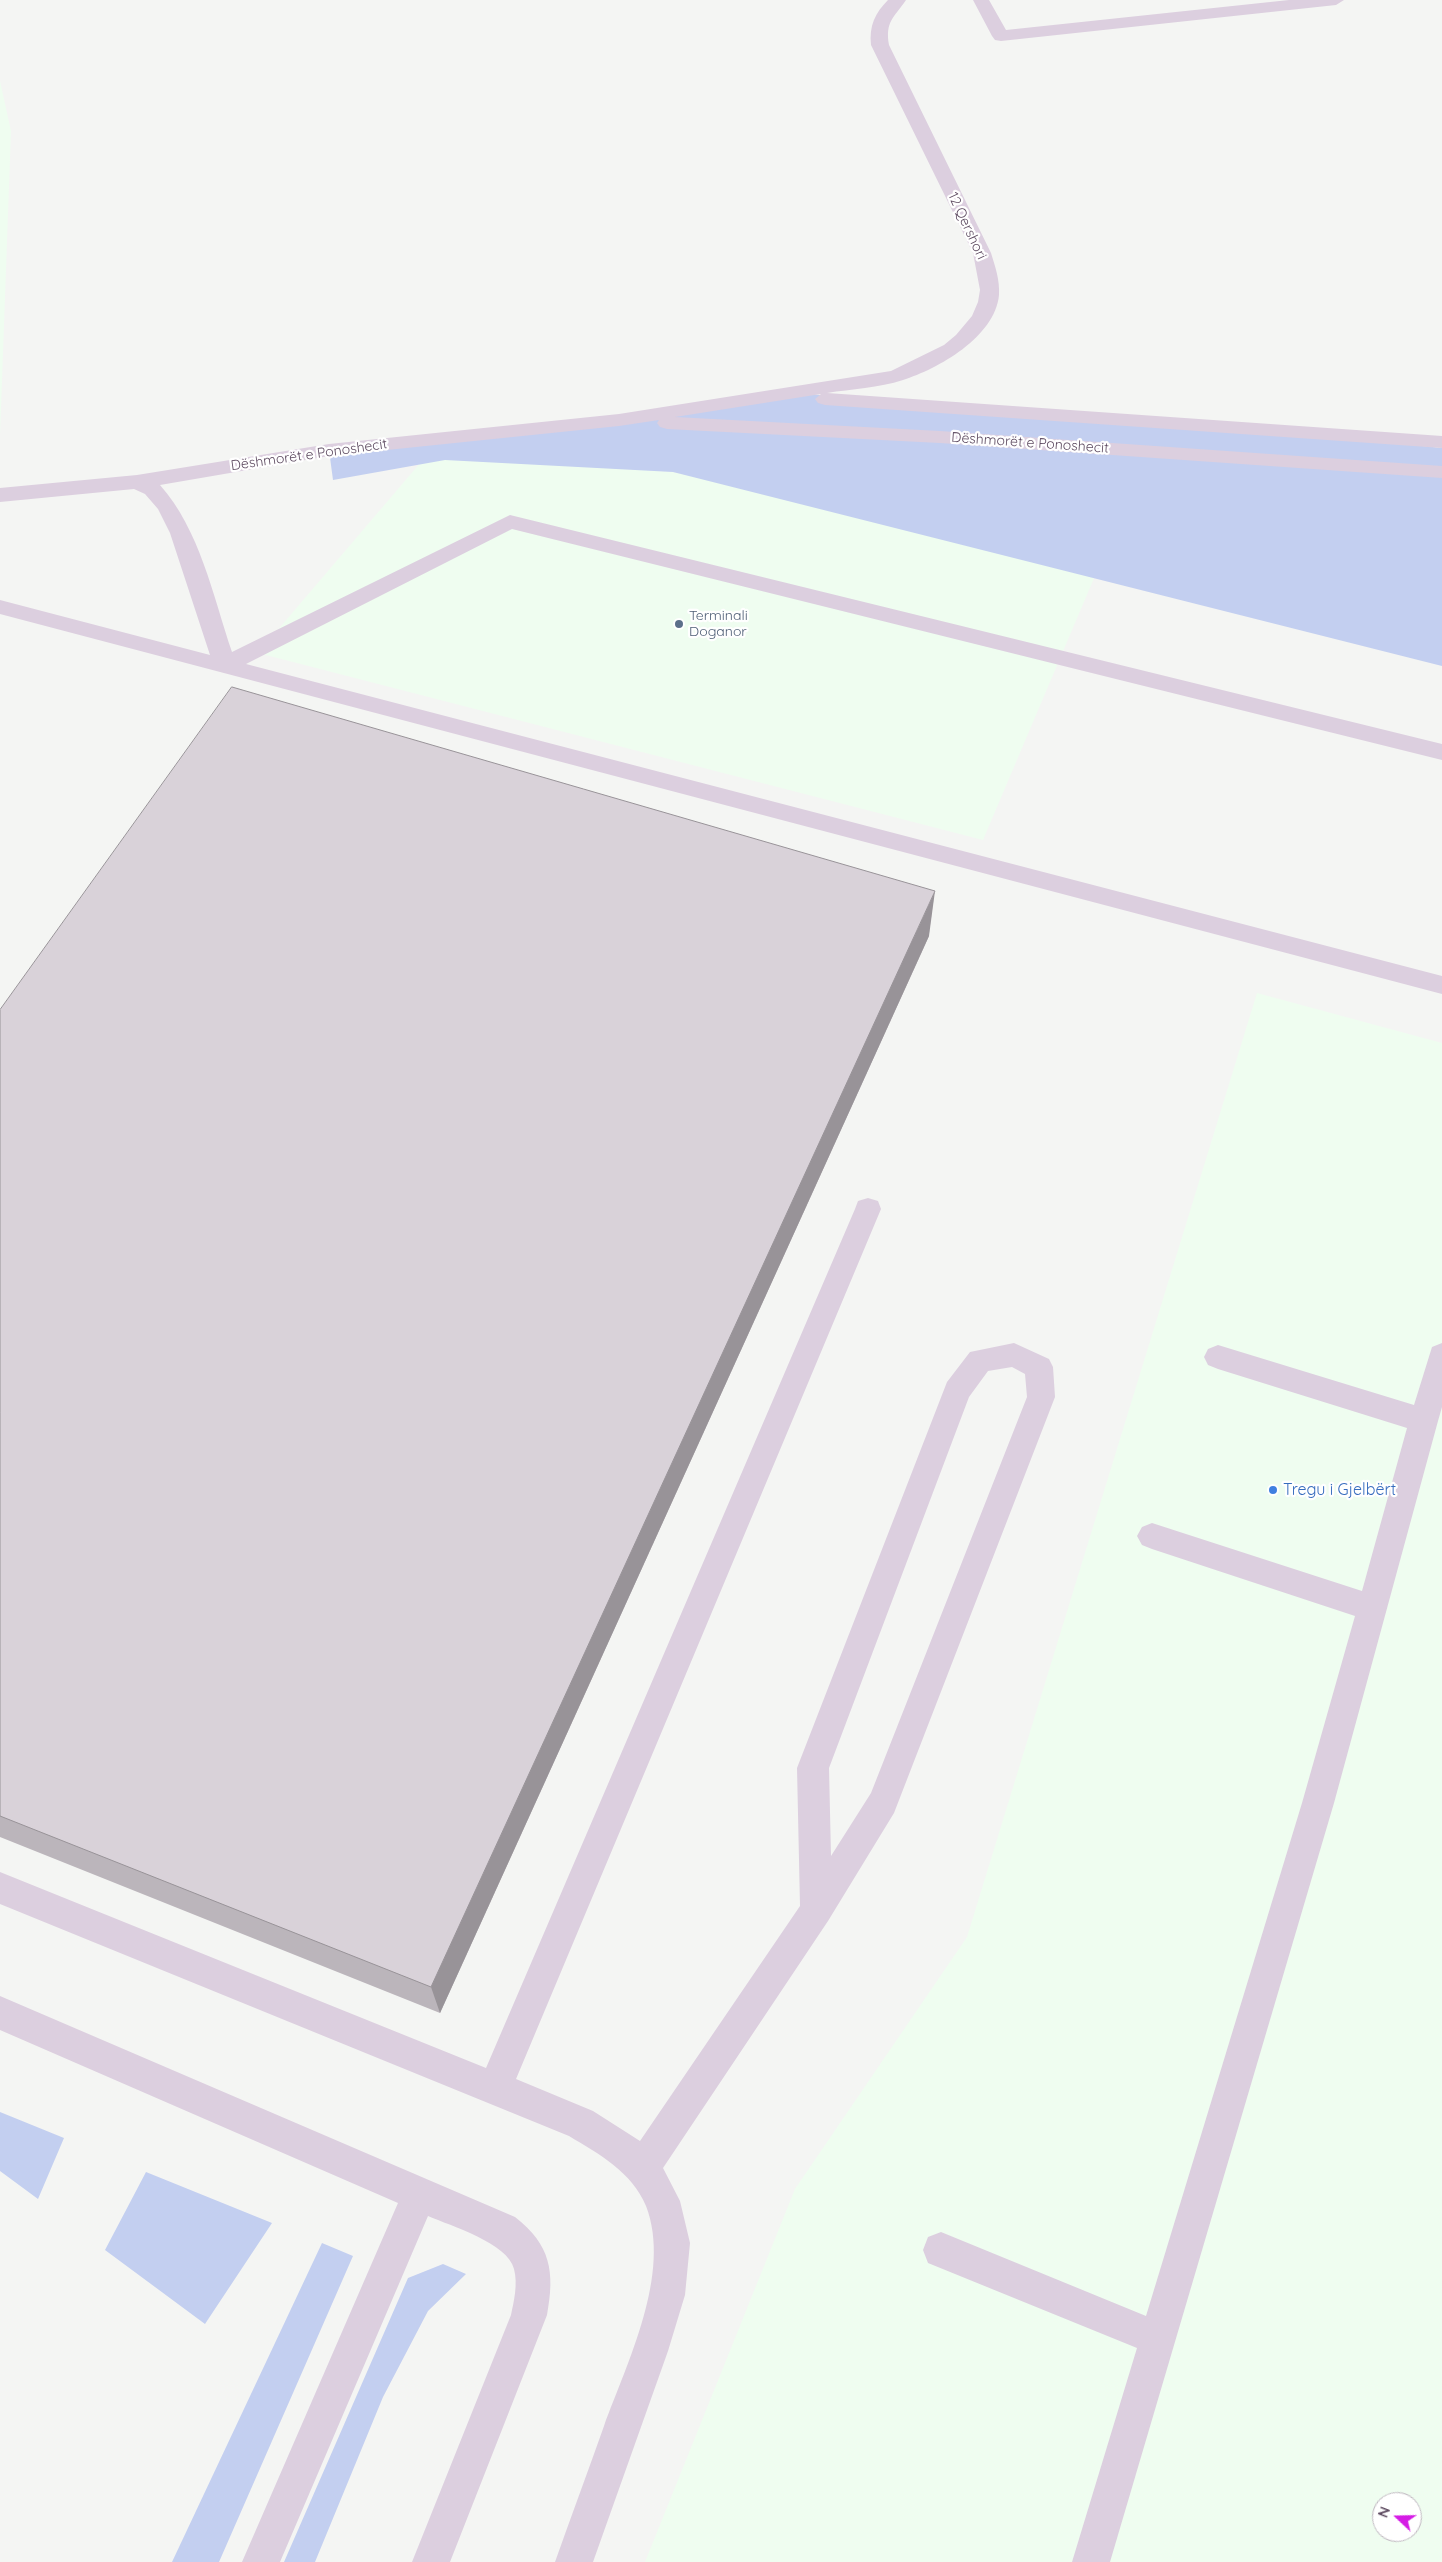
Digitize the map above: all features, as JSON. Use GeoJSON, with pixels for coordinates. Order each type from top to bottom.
{"type":"FeatureCollection","features":[{"type":"Feature","properties":{"kind":"street","name":"12 Qershori"},"geometry":{"type":"LineString","coordinates":[[777,393],[896,376],[931,362],[959,344],[978,322],[988,301],[988,276],[982,253],[880,46],[877,32],[882,18],[898,0]]}},
{"type":"Feature","properties":{"kind":"street"},"geometry":{"type":"LineString","coordinates":[[981,0],[1001,36],[1336,0]]}},
{"type":"Feature","properties":{"kind":"street","name":"Dëshmorët e Ponoshecit"},"geometry":{"type":"LineString","coordinates":[[0,495],[137,482],[329,450],[618,420],[777,393],[1442,442]]}},
{"type":"Feature","properties":{"kind":"street","name":"Dëshmorët e Ponoshecit"},"geometry":{"type":"LineString","coordinates":[[618,420],[940,437],[1442,472]]}},
{"type":"Feature","properties":{"kind":"street"},"geometry":{"type":"LineString","coordinates":[[137,482],[152,490],[168,506],[181,533],[225,665]]}},
{"type":"Feature","properties":{"kind":"street"},"geometry":{"type":"LineString","coordinates":[[225,665],[510,522],[1442,752]]}},
{"type":"Feature","properties":{"kind":"street"},"geometry":{"type":"LineString","coordinates":[[0,607],[1442,985]]}},
{"type":"Feature","properties":{"kind":"street"},"geometry":{"type":"LineString","coordinates":[[495,2088],[868,1209]]}},
{"type":"Feature","properties":{"kind":"street"},"geometry":{"type":"LineString","coordinates":[[1091,2562],[1318,1803],[1442,1355]]}},
{"type":"Feature","properties":{"kind":"street"},"geometry":{"type":"LineString","coordinates":[[643,2167],[816,1910],[883,1802],[1041,1397],[1039,1367],[1014,1356],[980,1360],[957,1391],[813,1768],[816,1910]]}},
{"type":"Feature","properties":{"kind":"street"},"geometry":{"type":"LineString","coordinates":[[1218,1357],[1424,1421]]}},
{"type":"Feature","properties":{"kind":"street"},"geometry":{"type":"LineString","coordinates":[[1152,1536],[1372,1608]]}},
{"type":"Feature","properties":{"kind":"street"},"geometry":{"type":"LineString","coordinates":[[0,1888],[581,2123],[616,2144],[643,2167],[662,2201],[672,2243],[667,2295],[650,2351],[574,2562]]}},
{"type":"Feature","properties":{"kind":"street"},"geometry":{"type":"LineString","coordinates":[[0,2013],[502,2230],[520,2242],[531,2260],[535,2287],[529,2315],[431,2562]]}},
{"type":"Feature","properties":{"kind":"street"},"geometry":{"type":"LineString","coordinates":[[261,2562],[420,2194]]}},
{"type":"Feature","properties":{"kind":"street"},"geometry":{"type":"LineString","coordinates":[[942,2250],[1158,2339]]}},
{"type":"Feature","properties":{"kind":"shaded area"},"geometry":{"type":"Polygon","coordinates":[[[0,81],[11,131],[0,436],[0,81]]]}},
{"type":"Feature","properties":{"kind":"shaded area"},"geometry":{"type":"Polygon","coordinates":[[[787,392],[1224,431],[1357,439],[1442,448],[1442,666],[673,472],[445,460],[333,480],[329,450],[619,420],[787,392]]]}},
{"type":"Feature","properties":{"kind":"shaded area"},"geometry":{"type":"Polygon","coordinates":[[[427,455],[673,472],[1100,564],[983,840],[258,653],[427,455]]]}},
{"type":"Feature","properties":{"kind":"shaded area","name":"Tregu i Gjelbërt"},"geometry":{"type":"Polygon","coordinates":[[[1257,993],[1442,1043],[1442,2562],[645,2562],[795,2189],[967,1937],[1257,993]]]}},
{"type":"Feature","properties":{"kind":"shaded area"},"geometry":{"type":"Polygon","coordinates":[[[0,2112],[64,2138],[38,2199],[0,2171],[0,2112]]]}},
{"type":"Feature","properties":{"kind":"shaded area"},"geometry":{"type":"Polygon","coordinates":[[[146,2172],[272,2223],[205,2324],[105,2250],[146,2172]]]}},
{"type":"Feature","properties":{"kind":"shaded area"},"geometry":{"type":"Polygon","coordinates":[[[322,2243],[353,2256],[219,2562],[172,2562],[322,2243]]]}},
{"type":"Feature","properties":{"kind":"shaded area"},"geometry":{"type":"Polygon","coordinates":[[[443,2264],[466,2274],[428,2311],[383,2397],[315,2562],[284,2562],[408,2278],[443,2264]]]}},
{"type":"Feature","properties":{"kind":"building"},"geometry":{"type":"Polygon","coordinates":[[[232,687],[935,891],[431,1987],[0,1816],[0,1010],[232,687]]]}},
{"type":"Feature","properties":{"kind":"place","name":"Terminali Doganor"},"geometry":{"type":"Point","coordinates":[679,624]}},
{"type":"Feature","properties":{"kind":"place","name":"Tregu i Gjelbërt"},"geometry":{"type":"Point","coordinates":[1273,1490]}}]}
